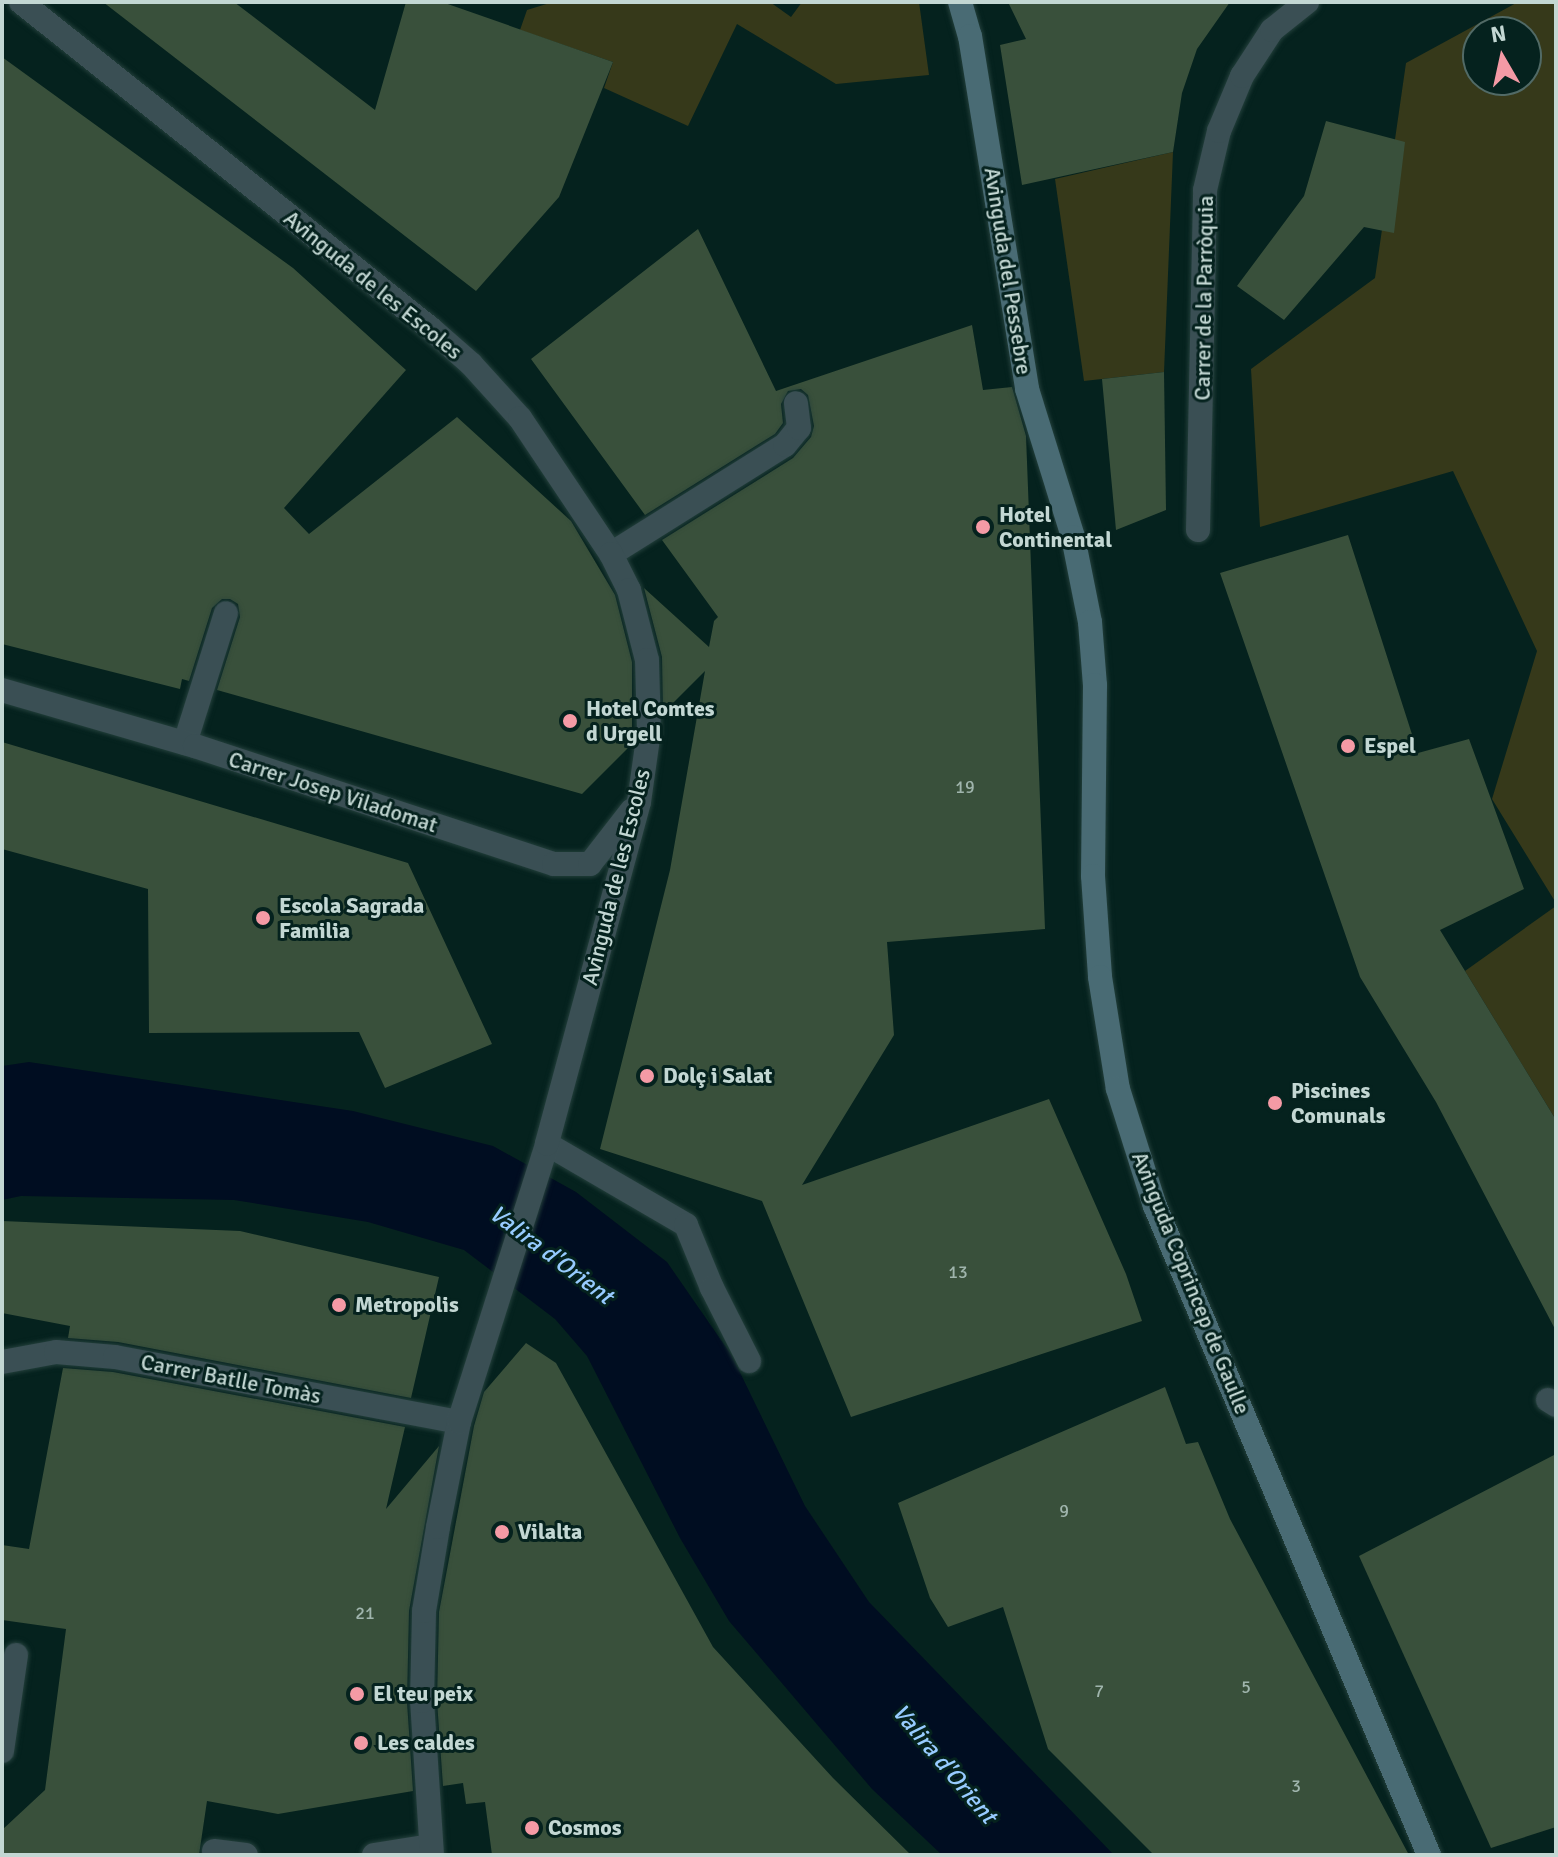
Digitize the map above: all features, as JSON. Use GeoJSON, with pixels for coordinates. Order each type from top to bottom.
{"type":"FeatureCollection","features":[{"type":"Feature","properties":{"kind":"main road","name":"Avinguda del Pessebre"},"geometry":{"type":"LineString","coordinates":[[960,2],[970,36],[1027,389],[1073,537]]}},
{"type":"Feature","properties":{"kind":"main road","name":"Avinguda Coprincep de Gaulle"},"geometry":{"type":"LineString","coordinates":[[1073,537],[1090,622],[1095,685],[1093,876],[1100,977],[1118,1089],[1155,1206],[1429,1855]]}},
{"type":"Feature","properties":{"kind":"street","name":"Avinguda de les Escoles"},"geometry":{"type":"LineString","coordinates":[[21,2],[471,364],[520,418],[611,554],[629,590],[647,660],[649,731],[639,802],[547,1144],[459,1422],[424,1611],[422,1701],[431,1851]]}},
{"type":"Feature","properties":{"kind":"street","name":"Carrer de la Parròquia"},"geometry":{"type":"LineString","coordinates":[[1198,530],[1205,190],[1219,131],[1242,76],[1272,30],[1307,2]]}},
{"type":"Feature","properties":{"kind":"street"},"geometry":{"type":"LineString","coordinates":[[611,554],[785,445],[799,428],[796,403]]}},
{"type":"Feature","properties":{"kind":"street"},"geometry":{"type":"LineString","coordinates":[[185,743],[226,613]]}},
{"type":"Feature","properties":{"kind":"street","name":"Carrer Josep Viladomat"},"geometry":{"type":"LineString","coordinates":[[2,690],[185,743],[554,864],[590,864],[639,802]]}},
{"type":"Feature","properties":{"kind":"street"},"geometry":{"type":"LineString","coordinates":[[547,1144],[686,1225],[712,1288],[749,1361]]}},
{"type":"Feature","properties":{"kind":"street","name":"Carrer Batlle Tomàs"},"geometry":{"type":"LineString","coordinates":[[2,1362],[56,1352],[115,1357],[459,1422]]}},
{"type":"Feature","properties":{"kind":"street"},"geometry":{"type":"LineString","coordinates":[[2,1751],[16,1655]]}},
{"type":"Feature","properties":{"kind":"street"},"geometry":{"type":"LineString","coordinates":[[214,1851],[246,1855]]}},
{"type":"Feature","properties":{"kind":"street"},"geometry":{"type":"LineString","coordinates":[[374,1855],[431,1851]]}},
{"type":"Feature","properties":{"kind":"green space"},"geometry":{"type":"Polygon","coordinates":[[[553,2],[770,2],[791,17],[802,2],[919,2],[929,75],[836,84],[737,24],[688,126],[604,88],[613,62],[520,30],[527,10],[553,2]]]}},
{"type":"Feature","properties":{"kind":"green space"},"geometry":{"type":"Polygon","coordinates":[[[1518,2],[1556,2],[1556,903],[1492,799],[1537,651],[1453,471],[1260,527],[1251,369],[1375,278],[1406,63],[1462,32],[1462,96],[1542,96],[1542,16],[1492,16],[1518,2]]]}},
{"type":"Feature","properties":{"kind":"green space"},"geometry":{"type":"Polygon","coordinates":[[[1173,152],[1164,372],[1084,381],[1055,179],[1173,152]]]}},
{"type":"Feature","properties":{"kind":"green space"},"geometry":{"type":"Polygon","coordinates":[[[1556,906],[1556,1120],[1465,971],[1556,906]]]}},
{"type":"Feature","properties":{"kind":"water","name":"Valira d'Orient"},"geometry":{"type":"Polygon","coordinates":[[[29,1062],[353,1111],[493,1146],[576,1192],[667,1262],[732,1356],[805,1506],[869,1602],[1114,1855],[942,1855],[872,1789],[729,1621],[680,1538],[587,1356],[555,1319],[464,1250],[368,1222],[234,1200],[21,1196],[2,1200],[2,1066],[29,1062]]]}},
{"type":"Feature","properties":{"kind":"building"},"geometry":{"type":"Polygon","coordinates":[[[103,2],[234,2],[375,110],[406,2],[442,2],[613,62],[559,197],[476,291],[103,2]]]}},
{"type":"Feature","properties":{"kind":"building"},"geometry":{"type":"Polygon","coordinates":[[[1008,2],[1230,2],[1197,49],[1182,93],[1173,152],[1022,185],[1000,45],[1026,39],[1008,2]]]}},
{"type":"Feature","properties":{"kind":"building"},"geometry":{"type":"Polygon","coordinates":[[[2,57],[293,268],[406,370],[284,508],[309,534],[457,417],[571,521],[615,595],[632,662],[632,744],[582,794],[217,690],[240,617],[238,604],[230,599],[222,599],[212,608],[189,681],[182,679],[180,689],[2,644],[2,57]]]}},
{"type":"Feature","properties":{"kind":"building"},"geometry":{"type":"Polygon","coordinates":[[[1326,121],[1405,142],[1394,233],[1364,227],[1284,320],[1237,286],[1304,196],[1326,121]]]}},
{"type":"Feature","properties":{"kind":"building"},"geometry":{"type":"Polygon","coordinates":[[[698,229],[776,391],[972,325],[983,390],[1012,387],[1026,436],[1045,929],[887,942],[894,1035],[802,1185],[1049,1099],[1126,1274],[1142,1321],[851,1417],[762,1201],[600,1149],[670,870],[705,671],[663,713],[662,657],[644,588],[709,647],[714,621],[718,617],[662,540],[793,458],[811,437],[814,426],[808,395],[801,389],[788,391],[781,404],[783,423],[775,434],[645,515],[531,359],[698,229]]]}},
{"type":"Feature","properties":{"kind":"building"},"geometry":{"type":"Polygon","coordinates":[[[1164,372],[1166,510],[1116,530],[1102,379],[1164,372]]]}},
{"type":"Feature","properties":{"kind":"building","name":"Espel"},"geometry":{"type":"Polygon","coordinates":[[[1348,535],[1418,753],[1469,739],[1524,889],[1440,930],[1556,1120],[1556,1331],[1436,1102],[1360,977],[1220,573],[1348,535]]]}},
{"type":"Feature","properties":{"kind":"building","name":"Escola Sagrada Familia"},"geometry":{"type":"Polygon","coordinates":[[[2,742],[408,863],[492,1044],[385,1088],[359,1032],[149,1033],[148,889],[2,849],[2,742]]]}},
{"type":"Feature","properties":{"kind":"building"},"geometry":{"type":"Polygon","coordinates":[[[2,1221],[240,1231],[439,1277],[411,1398],[118,1342],[68,1338],[70,1326],[2,1313],[2,1221]]]}},
{"type":"Feature","properties":{"kind":"building"},"geometry":{"type":"Polygon","coordinates":[[[526,1343],[556,1363],[713,1647],[833,1778],[911,1855],[492,1855],[485,1802],[466,1804],[463,1783],[443,1786],[437,1701],[439,1612],[474,1426],[484,1392],[526,1343]]]}},
{"type":"Feature","properties":{"kind":"building"},"geometry":{"type":"Polygon","coordinates":[[[63,1368],[113,1372],[405,1427],[386,1509],[439,1446],[409,1611],[407,1702],[413,1791],[278,1814],[207,1801],[199,1855],[2,1855],[2,1830],[45,1790],[66,1629],[2,1620],[2,1545],[29,1549],[63,1368]]]}},
{"type":"Feature","properties":{"kind":"building"},"geometry":{"type":"Polygon","coordinates":[[[1165,1387],[1186,1444],[1198,1442],[1230,1519],[1409,1855],[1154,1855],[1048,1749],[1003,1607],[948,1627],[930,1598],[898,1503],[1165,1387]]]}},
{"type":"Feature","properties":{"kind":"building"},"geometry":{"type":"Polygon","coordinates":[[[1556,1454],[1556,1827],[1491,1848],[1359,1556],[1556,1454]]]}},
{"type":"Feature","properties":{"kind":"place","name":"Hotel Continental"},"geometry":{"type":"Point","coordinates":[983,527]}},
{"type":"Feature","properties":{"kind":"place","name":"Hotel Comtes d Urgell"},"geometry":{"type":"Point","coordinates":[570,721]}},
{"type":"Feature","properties":{"kind":"place","name":"Espel"},"geometry":{"type":"Point","coordinates":[1348,746]}},
{"type":"Feature","properties":{"kind":"place","name":"Escola Sagrada Familia"},"geometry":{"type":"Point","coordinates":[263,918]}},
{"type":"Feature","properties":{"kind":"place","name":"Dolç i Salat"},"geometry":{"type":"Point","coordinates":[647,1076]}},
{"type":"Feature","properties":{"kind":"place","name":"Piscines Comunals"},"geometry":{"type":"Point","coordinates":[1275,1103]}},
{"type":"Feature","properties":{"kind":"place","name":"Metropolis"},"geometry":{"type":"Point","coordinates":[339,1305]}},
{"type":"Feature","properties":{"kind":"place","name":"Vilalta"},"geometry":{"type":"Point","coordinates":[502,1532]}},
{"type":"Feature","properties":{"kind":"place","name":"El teu peix"},"geometry":{"type":"Point","coordinates":[357,1694]}},
{"type":"Feature","properties":{"kind":"place","name":"Les caldes"},"geometry":{"type":"Point","coordinates":[361,1743]}},
{"type":"Feature","properties":{"kind":"place","name":"Cosmos"},"geometry":{"type":"Point","coordinates":[532,1828]}}]}
